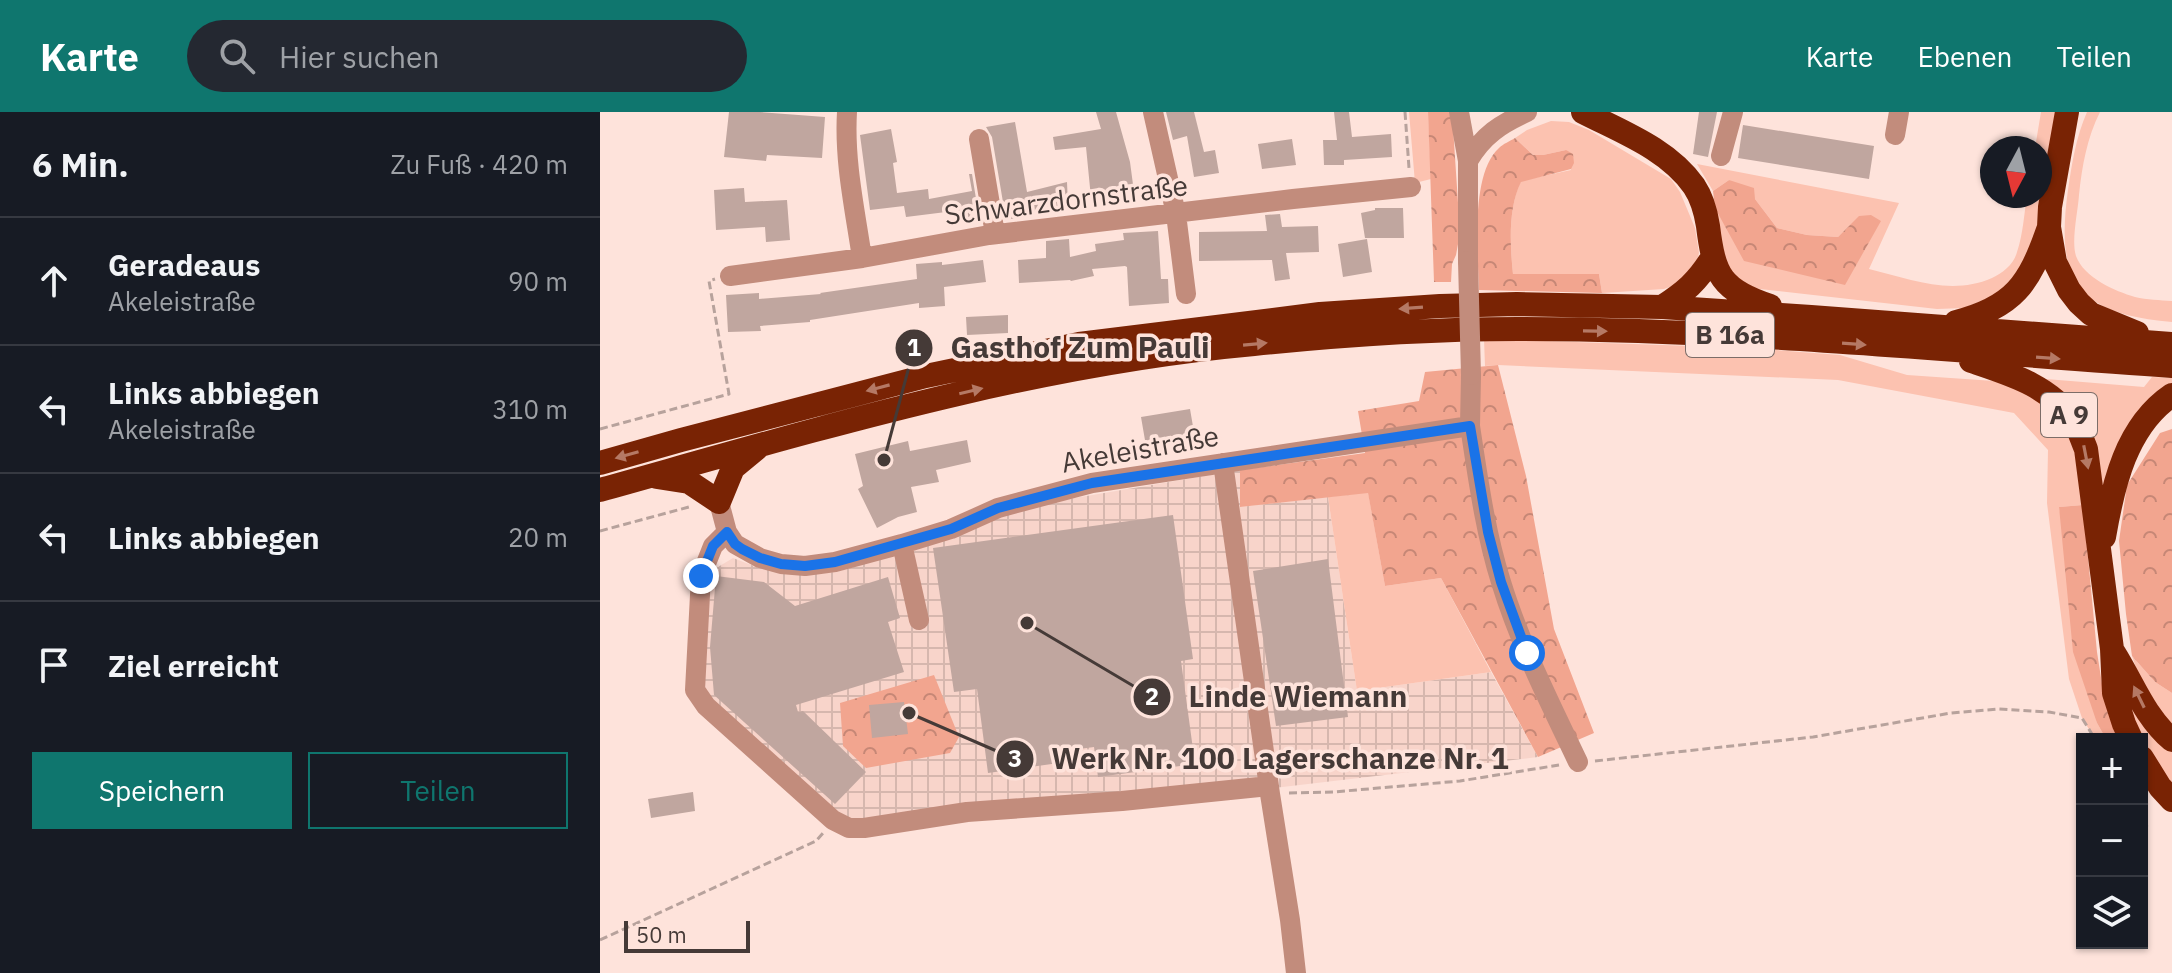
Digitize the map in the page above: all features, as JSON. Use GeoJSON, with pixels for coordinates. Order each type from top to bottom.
{"type":"FeatureCollection","features":[{"type":"Feature","properties":{"kind":"highway"},"geometry":{"type":"LineString","coordinates":[[1583,112],[1659,151],[1684,172],[1697,189],[1705,211],[1712,258],[1719,272],[1739,295],[1811,317]]}},
{"type":"Feature","properties":{"kind":"highway"},"geometry":{"type":"LineString","coordinates":[[1938,326],[1998,307],[2019,290],[2037,260],[2049,227],[2059,147],[2067,112]]}},
{"type":"Feature","properties":{"kind":"highway"},"geometry":{"type":"LineString","coordinates":[[2049,227],[2055,262],[2079,303],[2091,314],[2170,351]]}},
{"type":"Feature","properties":{"kind":"highway"},"geometry":{"type":"LineString","coordinates":[[1662,307],[1691,287],[1712,258]]}},
{"type":"Feature","properties":{"kind":"highway","name":"B 16a"},"geometry":{"type":"LineString","coordinates":[[600,463],[926,376],[1079,344],[1305,315],[1517,304],[1662,307],[1938,326],[2170,351]]}},
{"type":"Feature","properties":{"kind":"highway","name":"B 16a"},"geometry":{"type":"LineString","coordinates":[[600,490],[953,395],[1068,370],[1252,344],[1517,329],[1770,337],[1943,351],[2170,351]]}},
{"type":"Feature","properties":{"kind":"highway","name":"A 9"},"geometry":{"type":"LineString","coordinates":[[1943,351],[2038,387],[2075,422],[2086,449],[2112,649],[2114,693],[2128,733]]}},
{"type":"Feature","properties":{"kind":"highway","name":"A 9"},"geometry":{"type":"LineString","coordinates":[[2100,555],[2112,495],[2126,451],[2149,414],[2172,395]]}},
{"type":"Feature","properties":{"kind":"highway"},"geometry":{"type":"LineString","coordinates":[[651,476],[689,482],[719,502],[733,468],[760,446]]}},
{"type":"Feature","properties":{"kind":"highway","name":"A 9"},"geometry":{"type":"LineString","coordinates":[[2112,649],[2140,702],[2172,740]]}},
{"type":"Feature","properties":{"kind":"highway"},"geometry":{"type":"LineString","coordinates":[[2148,768],[2172,800]]}},
{"type":"Feature","properties":{"kind":"street"},"geometry":{"type":"LineString","coordinates":[[847,112],[848,161],[862,258]]}},
{"type":"Feature","properties":{"kind":"street"},"geometry":{"type":"LineString","coordinates":[[1153,112],[1176,214],[1186,294]]}},
{"type":"Feature","properties":{"kind":"street"},"geometry":{"type":"LineString","coordinates":[[1459,112],[1468,161],[1470,426],[1481,496],[1501,582],[1527,653],[1578,762]]}},
{"type":"Feature","properties":{"kind":"street"},"geometry":{"type":"LineString","coordinates":[[1468,161],[1477,144],[1489,134],[1527,112]]}},
{"type":"Feature","properties":{"kind":"street"},"geometry":{"type":"LineString","coordinates":[[1721,156],[1733,112]]}},
{"type":"Feature","properties":{"kind":"street"},"geometry":{"type":"LineString","coordinates":[[1895,135],[1899,112]]}},
{"type":"Feature","properties":{"kind":"street"},"geometry":{"type":"LineString","coordinates":[[979,139],[995,234]]}},
{"type":"Feature","properties":{"kind":"street","name":"Schwarzdornstraße"},"geometry":{"type":"LineString","coordinates":[[730,276],[862,258],[995,234],[1411,187]]}},
{"type":"Feature","properties":{"kind":"street","name":"Akeleistraße"},"geometry":{"type":"LineString","coordinates":[[727,532],[735,544],[760,558],[781,564],[805,566],[835,562],[951,529],[998,508],[1042,494],[1092,483],[1470,426]]}},
{"type":"Feature","properties":{"kind":"street"},"geometry":{"type":"LineString","coordinates":[[1223,463],[1296,973]]}},
{"type":"Feature","properties":{"kind":"street"},"geometry":{"type":"LineString","coordinates":[[719,502],[727,532],[713,546],[701,576],[695,690],[706,706],[833,820],[849,828],[864,828],[967,812],[1270,790]]}},
{"type":"Feature","properties":{"kind":"street"},"geometry":{"type":"LineString","coordinates":[[902,544],[919,620]]}},
{"type":"Feature","properties":{"kind":"path"},"geometry":{"type":"LineString","coordinates":[[1405,112],[1411,187]]}},
{"type":"Feature","properties":{"kind":"path"},"geometry":{"type":"LineString","coordinates":[[600,429],[729,394],[709,281],[730,276]]}},
{"type":"Feature","properties":{"kind":"path"},"geometry":{"type":"LineString","coordinates":[[600,531],[694,506]]}},
{"type":"Feature","properties":{"kind":"path"},"geometry":{"type":"LineString","coordinates":[[1270,790],[1333,792],[1460,781],[1578,762],[1813,737],[1951,713],[1998,709],[2049,712],[2082,718],[2091,733]]}},
{"type":"Feature","properties":{"kind":"path"},"geometry":{"type":"LineString","coordinates":[[600,940],[816,841],[833,820]]}},
{"type":"Feature","properties":{"kind":"shaded area"},"geometry":{"type":"Polygon","coordinates":[[[1409,112],[1428,112],[1431,179],[1415,183],[1409,112]]]}},
{"type":"Feature","properties":{"kind":"shaded area"},"geometry":{"type":"Polygon","coordinates":[[[2041,112],[2056,112],[2052,137],[2037,136],[2041,112]]]}},
{"type":"Feature","properties":{"kind":"shaded area"},"geometry":{"type":"Polygon","coordinates":[[[2087,112],[2100,112],[2088,142],[2082,173],[2074,234],[2076,256],[2086,271],[2110,287],[2135,297],[2172,301],[2172,322],[2114,311],[2094,301],[2080,288],[2070,270],[2065,222],[2068,190],[2077,141],[2087,112]]]}},
{"type":"Feature","properties":{"kind":"shaded area"},"geometry":{"type":"Polygon","coordinates":[[[1551,121],[1569,122],[1589,130],[1671,179],[1695,228],[1699,253],[1696,266],[1675,285],[1664,289],[1602,293],[1599,274],[1513,274],[1512,215],[1521,181],[1571,170],[1566,150],[1533,155],[1515,138],[1551,121]]]}},
{"type":"Feature","properties":{"kind":"shaded area"},"geometry":{"type":"Polygon","coordinates":[[[1697,164],[1899,203],[1869,269],[1915,281],[1961,286],[1992,278],[2008,268],[2021,239],[2025,208],[2041,208],[2034,250],[2012,288],[1964,308],[1937,309],[1751,288],[1737,279],[1727,267],[1715,208],[1844,284],[1860,216],[1838,237],[1807,235],[1777,228],[1755,199],[1729,180],[1713,191],[1697,164]]]}},
{"type":"Feature","properties":{"kind":"shaded area"},"geometry":{"type":"Polygon","coordinates":[[[1484,339],[1750,348],[1840,355],[1907,375],[1994,381],[2026,390],[2057,415],[2071,436],[2080,466],[2083,505],[2059,507],[2097,723],[2103,733],[2091,733],[2082,718],[2069,679],[2047,503],[2048,450],[2014,413],[1838,380],[1485,366],[1484,339]]]}},
{"type":"Feature","properties":{"kind":"shaded area"},"geometry":{"type":"Polygon","coordinates":[[[2152,377],[2172,378],[2172,385],[2106,503],[2046,379],[2144,387],[2152,377]]]}},
{"type":"Feature","properties":{"kind":"shaded area"},"geometry":{"type":"Polygon","coordinates":[[[1240,470],[1240,507],[1328,497],[1357,691],[1491,672],[1538,757],[1274,788],[829,821],[697,706],[713,570],[733,558],[793,574],[837,572],[948,538],[1033,505],[1240,470]]]}},
{"type":"Feature","properties":{"kind":"shaded area"},"geometry":{"type":"Polygon","coordinates":[[[1368,492],[1385,586],[1441,578],[1491,672],[1357,691],[1328,497],[1368,492]]]}},
{"type":"Feature","properties":{"kind":"shaded area"},"geometry":{"type":"Polygon","coordinates":[[[2132,656],[2155,682],[2172,693],[2172,728],[2148,694],[2132,656]]]}},
{"type":"Feature","properties":{"kind":"shaded area"},"geometry":{"type":"Polygon","coordinates":[[[2124,681],[2172,752],[2172,787],[2148,755],[2148,733],[2137,733],[2124,681]]]}},
{"type":"Feature","properties":{"kind":"green space"},"geometry":{"type":"Polygon","coordinates":[[[1428,112],[1449,112],[1453,127],[1460,233],[1451,282],[1434,282],[1428,112]]]}},
{"type":"Feature","properties":{"kind":"green space"},"geometry":{"type":"Polygon","coordinates":[[[1515,138],[1533,155],[1566,150],[1573,154],[1574,163],[1571,169],[1521,182],[1512,215],[1513,274],[1599,274],[1602,293],[1479,290],[1477,236],[1484,176],[1499,148],[1515,138]]]}},
{"type":"Feature","properties":{"kind":"green space"},"geometry":{"type":"Polygon","coordinates":[[[1729,180],[1754,188],[1755,199],[1777,228],[1807,235],[1838,237],[1859,216],[1871,215],[1881,221],[1845,285],[1744,261],[1715,208],[1713,191],[1729,180]]]}},
{"type":"Feature","properties":{"kind":"green space"},"geometry":{"type":"Polygon","coordinates":[[[1498,365],[1526,476],[1554,629],[1594,733],[1538,757],[1441,578],[1385,586],[1368,493],[1240,507],[1240,470],[1365,453],[1358,411],[1419,401],[1425,372],[1498,365]]]}},
{"type":"Feature","properties":{"kind":"green space"},"geometry":{"type":"Polygon","coordinates":[[[2172,429],[2172,693],[2155,682],[2132,656],[2119,541],[2127,485],[2160,433],[2172,429]]]}},
{"type":"Feature","properties":{"kind":"green space"},"geometry":{"type":"Polygon","coordinates":[[[2083,505],[2102,684],[2119,733],[2103,733],[2073,652],[2059,507],[2083,505]]]}},
{"type":"Feature","properties":{"kind":"green space"},"geometry":{"type":"Polygon","coordinates":[[[934,675],[959,737],[950,753],[866,768],[843,746],[840,703],[934,675]]]}},
{"type":"Feature","properties":{"kind":"building"},"geometry":{"type":"Polygon","coordinates":[[[729,112],[825,117],[822,158],[767,155],[766,161],[724,157],[729,112]]]}},
{"type":"Feature","properties":{"kind":"building"},"geometry":{"type":"Polygon","coordinates":[[[1096,112],[1116,112],[1130,162],[1134,192],[1091,198],[1086,147],[1055,150],[1053,137],[1101,129],[1096,112]]]}},
{"type":"Feature","properties":{"kind":"building"},"geometry":{"type":"Polygon","coordinates":[[[1166,112],[1194,112],[1204,152],[1215,150],[1219,173],[1194,177],[1187,136],[1173,140],[1166,112]]]}},
{"type":"Feature","properties":{"kind":"building"},"geometry":{"type":"Polygon","coordinates":[[[1334,112],[1349,112],[1352,137],[1391,134],[1392,157],[1344,160],[1344,165],[1324,165],[1323,140],[1337,140],[1334,112]]]}},
{"type":"Feature","properties":{"kind":"building"},"geometry":{"type":"Polygon","coordinates":[[[1699,112],[1717,112],[1708,157],[1693,154],[1699,112]]]}},
{"type":"Feature","properties":{"kind":"building"},"geometry":{"type":"Polygon","coordinates":[[[1015,122],[1027,192],[1067,182],[1068,206],[1006,220],[992,137],[986,127],[1015,122]]]}},
{"type":"Feature","properties":{"kind":"building"},"geometry":{"type":"Polygon","coordinates":[[[1743,125],[1874,146],[1869,179],[1738,158],[1743,125]]]}},
{"type":"Feature","properties":{"kind":"building"},"geometry":{"type":"Polygon","coordinates":[[[891,129],[897,162],[893,163],[897,193],[928,189],[929,199],[972,191],[969,174],[972,174],[979,217],[956,221],[954,211],[906,217],[904,206],[870,210],[860,135],[891,129]]]}},
{"type":"Feature","properties":{"kind":"building"},"geometry":{"type":"Polygon","coordinates":[[[1292,139],[1296,165],[1262,169],[1258,144],[1292,139]]]}},
{"type":"Feature","properties":{"kind":"building"},"geometry":{"type":"Polygon","coordinates":[[[744,188],[745,202],[787,200],[790,240],[766,242],[765,227],[716,230],[714,190],[744,188]]]}},
{"type":"Feature","properties":{"kind":"building"},"geometry":{"type":"Polygon","coordinates":[[[1375,208],[1403,208],[1404,238],[1365,238],[1361,213],[1375,208]]]}},
{"type":"Feature","properties":{"kind":"building"},"geometry":{"type":"Polygon","coordinates":[[[1280,214],[1282,227],[1318,226],[1319,252],[1286,253],[1290,279],[1275,281],[1272,260],[1199,261],[1199,232],[1267,231],[1265,215],[1280,214]]]}},
{"type":"Feature","properties":{"kind":"building"},"geometry":{"type":"Polygon","coordinates":[[[1158,231],[1161,279],[1168,279],[1169,303],[1129,306],[1125,266],[1092,269],[1094,276],[1071,281],[1019,283],[1018,260],[1046,258],[1046,241],[1069,239],[1070,257],[1096,251],[1095,244],[1124,240],[1123,233],[1158,231]]]}},
{"type":"Feature","properties":{"kind":"building"},"geometry":{"type":"Polygon","coordinates":[[[1367,239],[1372,272],[1343,277],[1338,244],[1367,239]]]}},
{"type":"Feature","properties":{"kind":"building"},"geometry":{"type":"Polygon","coordinates":[[[983,260],[986,282],[944,287],[945,306],[919,308],[919,303],[810,322],[760,326],[761,331],[728,332],[726,295],[759,293],[759,299],[821,294],[917,279],[916,264],[942,262],[942,265],[983,260]]]}},
{"type":"Feature","properties":{"kind":"building"},"geometry":{"type":"Polygon","coordinates":[[[1008,315],[1008,333],[967,335],[966,317],[1008,315]]]}},
{"type":"Feature","properties":{"kind":"building"},"geometry":{"type":"Polygon","coordinates":[[[1190,409],[1195,438],[1146,446],[1141,417],[1190,409]]]}},
{"type":"Feature","properties":{"kind":"building"},"geometry":{"type":"Polygon","coordinates":[[[967,440],[971,462],[936,470],[939,482],[911,487],[917,512],[898,517],[877,528],[858,489],[863,486],[855,454],[908,441],[910,451],[967,440]]]}},
{"type":"Feature","properties":{"kind":"building"},"geometry":{"type":"Polygon","coordinates":[[[1173,515],[1193,659],[1181,661],[1195,764],[1098,777],[1094,747],[1064,751],[1066,762],[988,773],[977,689],[954,692],[933,548],[1173,515]]]}},
{"type":"Feature","properties":{"kind":"building"},"geometry":{"type":"Polygon","coordinates":[[[1328,559],[1348,717],[1276,726],[1253,571],[1328,559]]]}},
{"type":"Feature","properties":{"kind":"building"},"geometry":{"type":"Polygon","coordinates":[[[716,576],[764,582],[795,606],[888,577],[900,618],[888,622],[904,672],[796,705],[798,712],[803,711],[866,772],[835,804],[714,695],[710,647],[716,576]]]}},
{"type":"Feature","properties":{"kind":"building"},"geometry":{"type":"Polygon","coordinates":[[[904,702],[908,734],[872,738],[869,705],[904,702]]]}},
{"type":"Feature","properties":{"kind":"building"},"geometry":{"type":"Polygon","coordinates":[[[693,792],[695,811],[651,818],[648,799],[693,792]]]}},
{"type":"Feature","properties":{"kind":"place","name":"Gasthof Zum Pauli"},"geometry":{"type":"Point","coordinates":[884,460]}},
{"type":"Feature","properties":{"kind":"place","name":"Linde Wiemann"},"geometry":{"type":"Point","coordinates":[1027,623]}},
{"type":"Feature","properties":{"kind":"place","name":"Werk Nr. 100 Lagerschanze Nr. 1"},"geometry":{"type":"Point","coordinates":[909,713]}},
{"type":"Feature","properties":{"kind":"route"},"geometry":{"type":"LineString","coordinates":[[701,576],[713,546],[727,532],[742,549],[781,564],[805,566],[835,562],[951,529],[998,508],[1042,494],[1092,483],[1470,426],[1488,532],[1501,582],[1527,653]]}}]}
